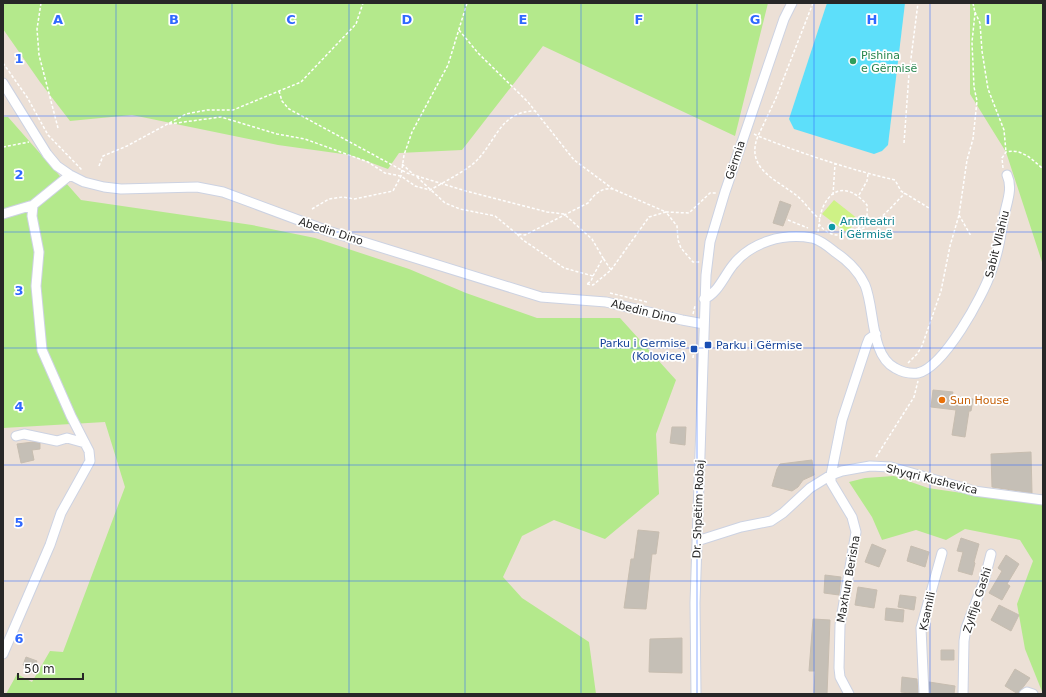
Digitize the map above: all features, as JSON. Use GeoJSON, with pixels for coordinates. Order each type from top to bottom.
{"type":"FeatureCollection","features":[{"type":"Feature","properties":{"kind":"street","name":"Gërmia"},"geometry":{"type":"LineString","coordinates":[[704,324],[704,299],[710,242],[745,131],[784,20],[792,3]]}},
{"type":"Feature","properties":{"kind":"street","name":"Abedin Dino"},"geometry":{"type":"LineString","coordinates":[[3,83],[17,103],[37,140],[57,166],[84,182],[121,189],[197,187],[223,192],[328,230],[541,298],[606,302],[704,324]]}},
{"type":"Feature","properties":{"kind":"street"},"geometry":{"type":"LineString","coordinates":[[3,214],[33,205],[70,175]]}},
{"type":"Feature","properties":{"kind":"street","name":"Sabit Vllahiu"},"geometry":{"type":"LineString","coordinates":[[918,373],[933,364],[958,334],[985,289],[995,261],[1000,239],[1010,185],[1007,175]]}},
{"type":"Feature","properties":{"kind":"street"},"geometry":{"type":"LineString","coordinates":[[3,654],[50,544],[61,513],[90,461],[89,451],[71,416],[42,350],[36,286],[39,252],[32,216],[33,205]]}},
{"type":"Feature","properties":{"kind":"street"},"geometry":{"type":"LineString","coordinates":[[704,299],[709,297],[718,287],[734,264],[758,245],[772,239],[816,235],[844,258],[862,279],[868,294],[881,352],[887,362],[893,367],[908,373],[918,373]]}},
{"type":"Feature","properties":{"kind":"street","name":"Dr. Shpëtim Robaj"},"geometry":{"type":"LineString","coordinates":[[696,694],[695,602],[704,324]]}},
{"type":"Feature","properties":{"kind":"street"},"geometry":{"type":"LineString","coordinates":[[831,476],[842,420],[866,344],[876,334]]}},
{"type":"Feature","properties":{"kind":"street"},"geometry":{"type":"LineString","coordinates":[[16,436],[24,434],[57,441],[66,438],[85,444]]}},
{"type":"Feature","properties":{"kind":"street","name":"Shyqri Kushevica"},"geometry":{"type":"LineString","coordinates":[[697,541],[741,527],[771,521],[783,513],[810,488],[831,476],[842,471],[870,466],[891,467],[974,490],[1043,500]]}},
{"type":"Feature","properties":{"kind":"street","name":"Maxhun Berisha"},"geometry":{"type":"LineString","coordinates":[[831,476],[831,482],[852,517],[856,532],[840,625],[840,676],[849,694]]}},
{"type":"Feature","properties":{"kind":"street","name":"Ksamili"},"geometry":{"type":"LineString","coordinates":[[924,694],[921,628],[942,553]]}},
{"type":"Feature","properties":{"kind":"street","name":"Zylfije Gashi"},"geometry":{"type":"LineString","coordinates":[[963,694],[964,641],[966,628],[984,582],[991,554]]}},
{"type":"Feature","properties":{"kind":"street"},"geometry":{"type":"LineString","coordinates":[[1024,694],[1027,692],[1033,694]]}},
{"type":"Feature","properties":{"kind":"path"},"geometry":{"type":"LineString","coordinates":[[41,3],[37,29],[39,55],[58,128]]}},
{"type":"Feature","properties":{"kind":"path"},"geometry":{"type":"LineString","coordinates":[[99,166],[103,156],[169,124],[186,114],[207,110],[233,110],[301,82],[356,24],[363,3]]}},
{"type":"Feature","properties":{"kind":"path"},"geometry":{"type":"LineString","coordinates":[[312,209],[329,199],[342,197],[354,199],[393,191],[400,176],[402,164],[412,132],[448,65],[467,3]]}},
{"type":"Feature","properties":{"kind":"path"},"geometry":{"type":"LineString","coordinates":[[813,3],[776,98],[758,136],[755,144],[755,156],[764,172],[798,196],[820,219]]}},
{"type":"Feature","properties":{"kind":"path"},"geometry":{"type":"LineString","coordinates":[[904,143],[909,74],[918,3]]}},
{"type":"Feature","properties":{"kind":"path"},"geometry":{"type":"LineString","coordinates":[[908,373],[909,361],[917,354],[922,346],[941,292],[950,246],[959,215],[967,160],[973,139],[977,101],[974,87],[972,42],[973,3]]}},
{"type":"Feature","properties":{"kind":"path"},"geometry":{"type":"LineString","coordinates":[[974,10],[980,23],[982,51],[988,89],[1004,130],[1006,152],[1002,158],[1002,168],[1007,175]]}},
{"type":"Feature","properties":{"kind":"path"},"geometry":{"type":"LineString","coordinates":[[459,30],[478,53],[528,102],[574,160],[613,189],[666,212],[689,213],[710,193],[725,192]]}},
{"type":"Feature","properties":{"kind":"path"},"geometry":{"type":"LineString","coordinates":[[3,63],[27,96],[48,135],[83,172]]}},
{"type":"Feature","properties":{"kind":"path"},"geometry":{"type":"LineString","coordinates":[[279,90],[282,101],[289,109],[401,170],[440,184],[547,212],[564,214],[592,239],[611,270]]}},
{"type":"Feature","properties":{"kind":"path"},"geometry":{"type":"LineString","coordinates":[[169,124],[221,118],[277,134],[305,140],[368,162],[385,173],[400,176],[415,186],[430,190],[479,158],[500,128],[509,119],[526,111],[535,112]]}},
{"type":"Feature","properties":{"kind":"path"},"geometry":{"type":"LineString","coordinates":[[745,131],[795,151],[868,174],[895,180],[901,191],[929,208]]}},
{"type":"Feature","properties":{"kind":"path"},"geometry":{"type":"LineString","coordinates":[[3,147],[37,140]]}},
{"type":"Feature","properties":{"kind":"path"},"geometry":{"type":"LineString","coordinates":[[1006,152],[1013,150],[1022,152],[1043,169]]}},
{"type":"Feature","properties":{"kind":"path"},"geometry":{"type":"LineString","coordinates":[[402,164],[445,203],[460,209],[495,216],[523,240],[564,268],[593,276]]}},
{"type":"Feature","properties":{"kind":"path"},"geometry":{"type":"LineString","coordinates":[[833,195],[835,164]]}},
{"type":"Feature","properties":{"kind":"path"},"geometry":{"type":"LineString","coordinates":[[859,195],[867,181],[868,174]]}},
{"type":"Feature","properties":{"kind":"path"},"geometry":{"type":"LineString","coordinates":[[517,234],[525,235],[588,203],[595,194],[606,188],[613,189]]}},
{"type":"Feature","properties":{"kind":"path"},"geometry":{"type":"LineString","coordinates":[[788,220],[816,235],[823,207],[838,191],[847,190],[859,195],[867,205],[867,217],[857,230]]}},
{"type":"Feature","properties":{"kind":"path"},"geometry":{"type":"LineString","coordinates":[[819,224],[822,229],[832,234],[844,236],[857,230],[864,229],[885,214],[905,193]]}},
{"type":"Feature","properties":{"kind":"path"},"geometry":{"type":"LineString","coordinates":[[666,212],[677,226],[678,240],[686,255],[693,262],[701,262],[707,265]]}},
{"type":"Feature","properties":{"kind":"path"},"geometry":{"type":"LineString","coordinates":[[603,258],[591,281],[587,284],[593,285],[611,270],[649,218],[666,212]]}},
{"type":"Feature","properties":{"kind":"path"},"geometry":{"type":"LineString","coordinates":[[959,215],[971,236]]}},
{"type":"Feature","properties":{"kind":"path"},"geometry":{"type":"LineString","coordinates":[[609,293],[632,297],[654,304]]}},
{"type":"Feature","properties":{"kind":"path"},"geometry":{"type":"LineString","coordinates":[[688,314],[693,316],[695,306]]}},
{"type":"Feature","properties":{"kind":"path"},"geometry":{"type":"LineString","coordinates":[[870,466],[914,397],[918,373]]}},
{"type":"Feature","properties":{"kind":"green space"},"geometry":{"type":"Polygon","coordinates":[[[3,3],[768,3],[735,136],[543,46],[462,150],[399,153],[388,169],[350,155],[278,145],[132,115],[70,121],[40,82],[3,29],[3,3]]]}},
{"type":"Feature","properties":{"kind":"green space"},"geometry":{"type":"Polygon","coordinates":[[[970,3],[1043,3],[1043,265],[1006,152],[970,94],[970,3]]]}},
{"type":"Feature","properties":{"kind":"green space"},"geometry":{"type":"Polygon","coordinates":[[[3,117],[8,117],[81,200],[252,225],[315,238],[409,269],[466,293],[537,318],[620,318],[676,380],[656,434],[659,494],[605,539],[554,520],[522,536],[503,577],[522,598],[589,642],[596,694],[6,694],[17,674],[32,682],[50,651],[63,652],[125,487],[105,422],[3,428],[3,117]]]}},
{"type":"Feature","properties":{"kind":"green space"},"geometry":{"type":"Polygon","coordinates":[[[834,200],[858,219],[847,233],[822,214],[834,200]]]}},
{"type":"Feature","properties":{"kind":"green space"},"geometry":{"type":"Polygon","coordinates":[[[894,476],[928,488],[1043,505],[1043,694],[1025,649],[1017,604],[1033,561],[1020,540],[965,529],[946,540],[916,530],[882,540],[872,517],[849,482],[865,478],[894,476]]]}},
{"type":"Feature","properties":{"kind":"water","name":"Pishina e Gërmisë"},"geometry":{"type":"Polygon","coordinates":[[[827,3],[905,3],[888,145],[882,151],[874,154],[794,129],[789,119],[827,3]]]}},
{"type":"Feature","properties":{"kind":"building"},"geometry":{"type":"Polygon","coordinates":[[[780,201],[791,205],[783,226],[773,223],[780,201]]]}},
{"type":"Feature","properties":{"kind":"building"},"geometry":{"type":"Polygon","coordinates":[[[933,390],[953,392],[952,396],[973,399],[971,411],[969,411],[965,437],[952,435],[956,410],[931,407],[933,390]]]}},
{"type":"Feature","properties":{"kind":"building"},"geometry":{"type":"Polygon","coordinates":[[[672,427],[686,427],[685,445],[670,443],[672,427]]]}},
{"type":"Feature","properties":{"kind":"building"},"geometry":{"type":"Polygon","coordinates":[[[33,442],[40,443],[40,449],[32,450],[34,460],[21,463],[17,444],[33,442]]]}},
{"type":"Feature","properties":{"kind":"building"},"geometry":{"type":"Polygon","coordinates":[[[1031,452],[1032,493],[992,487],[991,454],[1031,452]]]}},
{"type":"Feature","properties":{"kind":"building"},"geometry":{"type":"Polygon","coordinates":[[[812,460],[814,475],[803,480],[798,487],[792,491],[772,486],[780,464],[812,460]]]}},
{"type":"Feature","properties":{"kind":"building"},"geometry":{"type":"Polygon","coordinates":[[[638,530],[659,532],[656,554],[652,554],[646,609],[624,608],[631,559],[634,559],[638,530]]]}},
{"type":"Feature","properties":{"kind":"building"},"geometry":{"type":"Polygon","coordinates":[[[961,538],[979,544],[972,575],[958,571],[963,552],[957,551],[961,538]]]}},
{"type":"Feature","properties":{"kind":"building"},"geometry":{"type":"Polygon","coordinates":[[[872,544],[886,550],[879,567],[865,562],[872,544]]]}},
{"type":"Feature","properties":{"kind":"building"},"geometry":{"type":"Polygon","coordinates":[[[911,546],[929,552],[925,567],[907,561],[911,546]]]}},
{"type":"Feature","properties":{"kind":"building"},"geometry":{"type":"Polygon","coordinates":[[[1006,555],[1019,564],[1007,584],[1010,586],[1002,600],[989,593],[1002,571],[998,568],[1006,555]]]}},
{"type":"Feature","properties":{"kind":"building"},"geometry":{"type":"Polygon","coordinates":[[[825,575],[841,577],[839,595],[824,593],[825,575]]]}},
{"type":"Feature","properties":{"kind":"building"},"geometry":{"type":"Polygon","coordinates":[[[858,587],[877,590],[874,608],[855,605],[858,587]]]}},
{"type":"Feature","properties":{"kind":"building"},"geometry":{"type":"Polygon","coordinates":[[[900,595],[916,597],[914,610],[898,607],[900,595]]]}},
{"type":"Feature","properties":{"kind":"building"},"geometry":{"type":"Polygon","coordinates":[[[999,605],[1019,615],[1011,631],[991,620],[999,605]]]}},
{"type":"Feature","properties":{"kind":"building"},"geometry":{"type":"Polygon","coordinates":[[[886,608],[904,610],[903,622],[885,620],[886,608]]]}},
{"type":"Feature","properties":{"kind":"building"},"geometry":{"type":"Polygon","coordinates":[[[813,619],[830,620],[827,694],[814,694],[815,671],[809,671],[813,619]]]}},
{"type":"Feature","properties":{"kind":"building"},"geometry":{"type":"Polygon","coordinates":[[[682,638],[682,673],[649,672],[650,639],[682,638]]]}},
{"type":"Feature","properties":{"kind":"building"},"geometry":{"type":"Polygon","coordinates":[[[941,650],[954,650],[954,660],[941,660],[941,650]]]}},
{"type":"Feature","properties":{"kind":"building"},"geometry":{"type":"Polygon","coordinates":[[[26,657],[37,661],[34,669],[23,665],[26,657]]]}},
{"type":"Feature","properties":{"kind":"building"},"geometry":{"type":"Polygon","coordinates":[[[1015,669],[1030,678],[1018,694],[1005,686],[1015,669]]]}},
{"type":"Feature","properties":{"kind":"building"},"geometry":{"type":"Polygon","coordinates":[[[902,677],[917,679],[918,694],[901,692],[902,677]]]}},
{"type":"Feature","properties":{"kind":"building"},"geometry":{"type":"Polygon","coordinates":[[[929,682],[955,686],[954,694],[930,694],[929,682]]]}},
{"type":"Feature","properties":{"kind":"place","name":"Pishina e Gërmisë"},"geometry":{"type":"Point","coordinates":[853,61]}},
{"type":"Feature","properties":{"kind":"place","name":"Amfiteatri i Gërmisë"},"geometry":{"type":"Point","coordinates":[832,227]}},
{"type":"Feature","properties":{"kind":"place","name":"Parku i Gërmise"},"geometry":{"type":"Point","coordinates":[708,345]}},
{"type":"Feature","properties":{"kind":"place","name":"Parku i Germise (Kolovice)"},"geometry":{"type":"Point","coordinates":[694,349]}},
{"type":"Feature","properties":{"kind":"place","name":"Sun House"},"geometry":{"type":"Point","coordinates":[942,400]}}]}
